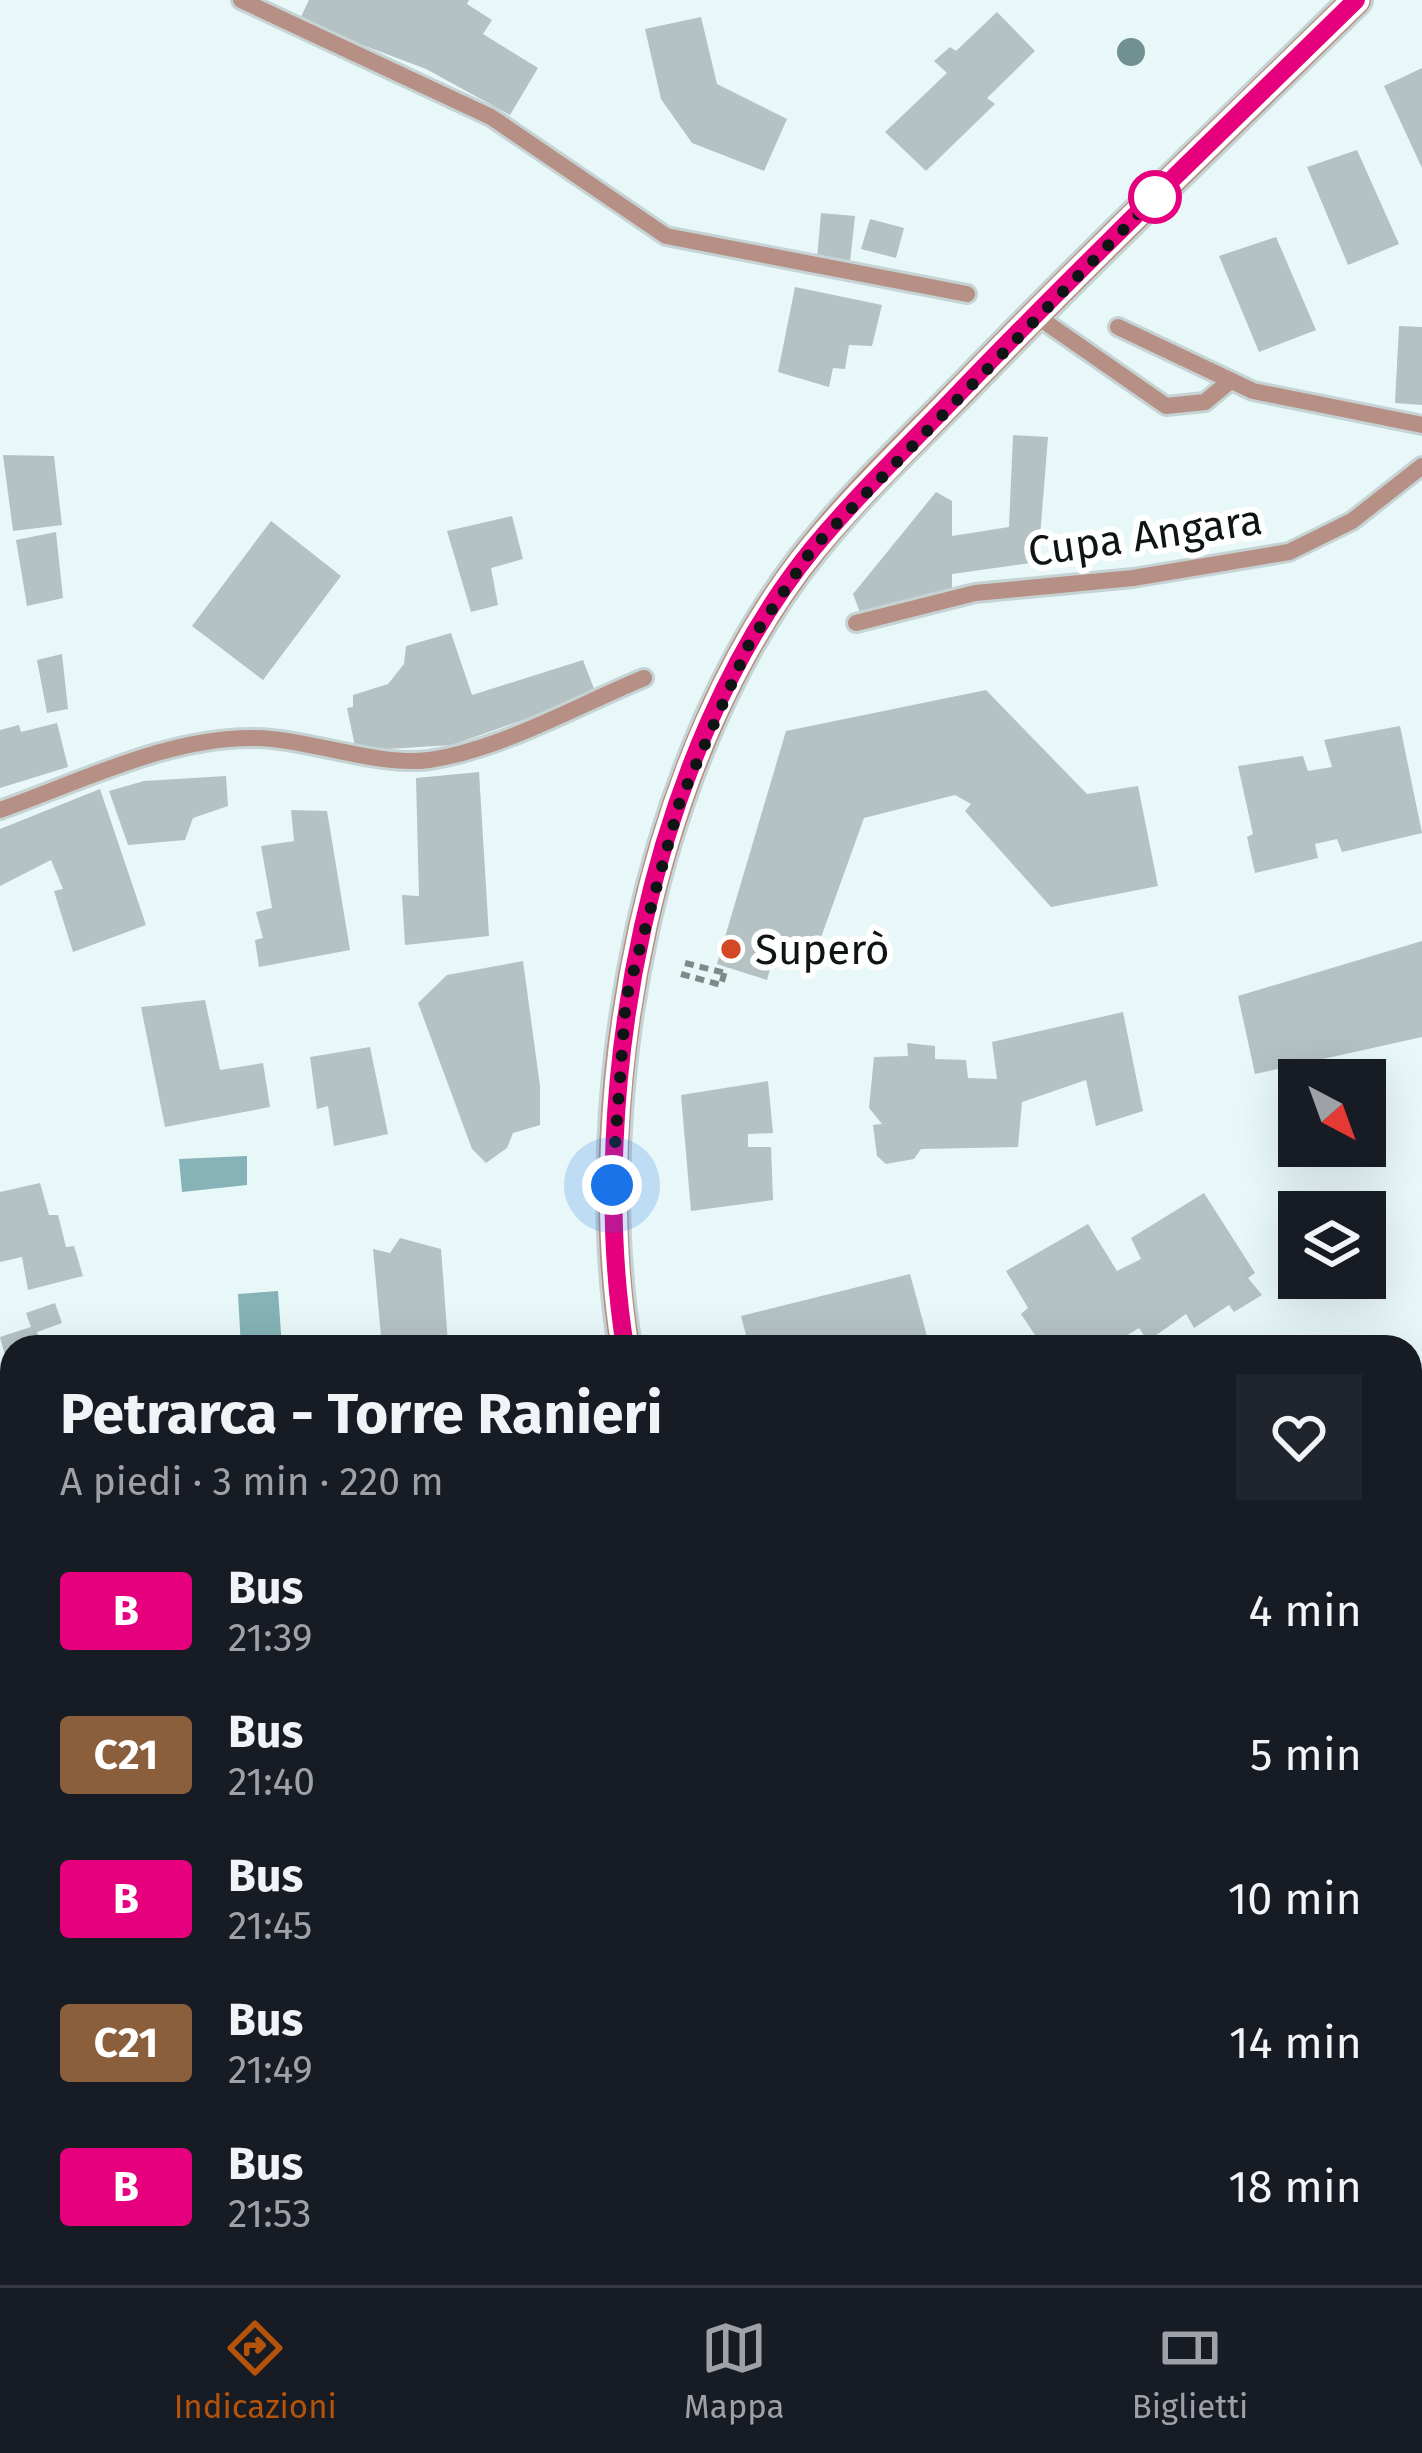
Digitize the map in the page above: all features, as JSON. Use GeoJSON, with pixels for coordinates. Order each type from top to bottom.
{"type":"FeatureCollection","features":[{"type":"Feature","properties":{"kind":"street"},"geometry":{"type":"LineString","coordinates":[[624,1335],[612,1176],[626,999],[680,801],[750,642],[813,548],[1035,315],[1356,0]]}},
{"type":"Feature","properties":{"kind":"lane"},"geometry":{"type":"LineString","coordinates":[[241,0],[490,117],[666,236],[967,294]]}},
{"type":"Feature","properties":{"kind":"lane"},"geometry":{"type":"LineString","coordinates":[[1035,315],[1166,406],[1205,402],[1229,382]]}},
{"type":"Feature","properties":{"kind":"lane"},"geometry":{"type":"LineString","coordinates":[[1118,327],[1229,382],[1422,425]]}},
{"type":"Feature","properties":{"kind":"lane","name":"Cupa Angara"},"geometry":{"type":"LineString","coordinates":[[856,623],[975,592],[1133,578],[1289,552],[1352,521],[1422,466]]}},
{"type":"Feature","properties":{"kind":"lane"},"geometry":{"type":"LineString","coordinates":[[0,810],[159,754],[254,738],[421,761],[455,756],[644,678]]}},
{"type":"Feature","properties":{"kind":"path"},"geometry":{"type":"LineString","coordinates":[[681,974],[721,985],[725,970],[685,963]]}},
{"type":"Feature","properties":{"kind":"shaded area"},"geometry":{"type":"Polygon","coordinates":[[[247,1156],[247,1185],[182,1192],[179,1159],[247,1156]]]}},
{"type":"Feature","properties":{"kind":"shaded area"},"geometry":{"type":"Polygon","coordinates":[[[278,1291],[281,1335],[240,1335],[238,1294],[278,1291]]]}},
{"type":"Feature","properties":{"kind":"building"},"geometry":{"type":"Polygon","coordinates":[[[309,0],[469,0],[467,4],[492,20],[483,34],[538,68],[510,115],[426,69],[299,21],[309,0]]]}},
{"type":"Feature","properties":{"kind":"building"},"geometry":{"type":"Polygon","coordinates":[[[997,12],[1035,51],[987,98],[995,104],[926,171],[885,132],[947,73],[934,61],[950,47],[956,51],[997,12]]]}},
{"type":"Feature","properties":{"kind":"building"},"geometry":{"type":"Polygon","coordinates":[[[701,17],[717,84],[787,119],[764,171],[692,143],[661,99],[645,29],[701,17]]]}},
{"type":"Feature","properties":{"kind":"building"},"geometry":{"type":"Polygon","coordinates":[[[1422,68],[1422,168],[1384,86],[1422,68]]]}},
{"type":"Feature","properties":{"kind":"building"},"geometry":{"type":"Polygon","coordinates":[[[1357,150],[1399,244],[1348,265],[1307,167],[1357,150]]]}},
{"type":"Feature","properties":{"kind":"building"},"geometry":{"type":"Polygon","coordinates":[[[821,213],[855,216],[850,262],[817,259],[821,213]]]}},
{"type":"Feature","properties":{"kind":"building"},"geometry":{"type":"Polygon","coordinates":[[[870,219],[904,228],[896,258],[861,249],[870,219]]]}},
{"type":"Feature","properties":{"kind":"building"},"geometry":{"type":"Polygon","coordinates":[[[1276,237],[1316,330],[1259,352],[1219,256],[1276,237]]]}},
{"type":"Feature","properties":{"kind":"building"},"geometry":{"type":"Polygon","coordinates":[[[795,287],[882,305],[872,346],[849,345],[845,369],[833,368],[829,387],[778,372],[795,287]]]}},
{"type":"Feature","properties":{"kind":"building"},"geometry":{"type":"Polygon","coordinates":[[[1399,326],[1422,327],[1422,405],[1395,403],[1399,326]]]}},
{"type":"Feature","properties":{"kind":"building"},"geometry":{"type":"Polygon","coordinates":[[[1013,435],[1048,437],[1038,562],[952,574],[952,588],[861,615],[853,594],[936,492],[952,501],[952,536],[1009,527],[1013,435]]]}},
{"type":"Feature","properties":{"kind":"building"},"geometry":{"type":"Polygon","coordinates":[[[3,455],[54,456],[62,525],[13,531],[3,455]]]}},
{"type":"Feature","properties":{"kind":"building"},"geometry":{"type":"Polygon","coordinates":[[[512,516],[523,559],[491,568],[498,605],[471,612],[447,531],[512,516]]]}},
{"type":"Feature","properties":{"kind":"building"},"geometry":{"type":"Polygon","coordinates":[[[271,521],[341,576],[263,680],[192,626],[271,521]]]}},
{"type":"Feature","properties":{"kind":"building"},"geometry":{"type":"Polygon","coordinates":[[[56,532],[63,598],[27,606],[16,540],[56,532]]]}},
{"type":"Feature","properties":{"kind":"building"},"geometry":{"type":"Polygon","coordinates":[[[451,633],[472,695],[583,660],[596,694],[452,745],[356,751],[347,708],[353,707],[353,695],[388,684],[404,664],[406,646],[451,633]]]}},
{"type":"Feature","properties":{"kind":"building"},"geometry":{"type":"Polygon","coordinates":[[[62,654],[68,709],[47,713],[37,660],[62,654]]]}},
{"type":"Feature","properties":{"kind":"building"},"geometry":{"type":"Polygon","coordinates":[[[986,690],[1087,794],[1138,786],[1158,886],[1051,907],[965,811],[971,804],[955,795],[864,818],[810,968],[773,958],[767,980],[717,964],[786,731],[986,690]]]}},
{"type":"Feature","properties":{"kind":"building"},"geometry":{"type":"Polygon","coordinates":[[[57,723],[68,767],[0,788],[0,730],[19,725],[21,732],[57,723]]]}},
{"type":"Feature","properties":{"kind":"building"},"geometry":{"type":"Polygon","coordinates":[[[1400,726],[1422,833],[1342,852],[1337,839],[1315,844],[1318,858],[1255,873],[1247,837],[1253,834],[1238,766],[1303,756],[1308,771],[1332,767],[1324,740],[1400,726]]]}},
{"type":"Feature","properties":{"kind":"building"},"geometry":{"type":"Polygon","coordinates":[[[479,772],[489,936],[405,945],[402,895],[419,896],[416,778],[479,772]]]}},
{"type":"Feature","properties":{"kind":"building"},"geometry":{"type":"Polygon","coordinates":[[[226,776],[228,806],[193,818],[185,840],[128,845],[109,791],[144,781],[226,776]]]}},
{"type":"Feature","properties":{"kind":"building"},"geometry":{"type":"Polygon","coordinates":[[[100,789],[146,925],[73,952],[54,891],[63,889],[51,860],[0,886],[0,829],[100,789]]]}},
{"type":"Feature","properties":{"kind":"building"},"geometry":{"type":"Polygon","coordinates":[[[291,810],[327,811],[350,950],[259,967],[255,940],[263,938],[256,912],[272,908],[261,846],[294,841],[291,810]]]}},
{"type":"Feature","properties":{"kind":"building"},"geometry":{"type":"Polygon","coordinates":[[[1422,941],[1422,1037],[1323,1059],[1278,1059],[1278,1069],[1255,1074],[1238,996],[1422,941]]]}},
{"type":"Feature","properties":{"kind":"building"},"geometry":{"type":"Polygon","coordinates":[[[523,961],[540,1086],[540,1125],[513,1133],[507,1148],[486,1163],[472,1149],[418,1003],[447,975],[523,961]]]}},
{"type":"Feature","properties":{"kind":"building"},"geometry":{"type":"Polygon","coordinates":[[[205,1000],[220,1070],[263,1063],[270,1107],[165,1127],[141,1007],[205,1000]]]}},
{"type":"Feature","properties":{"kind":"building"},"geometry":{"type":"Polygon","coordinates":[[[1123,1012],[1143,1111],[1096,1126],[1086,1080],[1022,1102],[1018,1147],[921,1149],[914,1159],[886,1164],[877,1156],[873,1125],[882,1124],[869,1108],[874,1057],[908,1056],[907,1043],[935,1046],[935,1059],[966,1060],[968,1078],[997,1079],[992,1042],[1123,1012]]]}},
{"type":"Feature","properties":{"kind":"building"},"geometry":{"type":"Polygon","coordinates":[[[370,1047],[388,1134],[334,1146],[328,1106],[317,1109],[310,1057],[370,1047]]]}},
{"type":"Feature","properties":{"kind":"building"},"geometry":{"type":"Polygon","coordinates":[[[768,1081],[773,1133],[748,1134],[748,1147],[771,1147],[773,1200],[691,1211],[681,1095],[768,1081]]]}},
{"type":"Feature","properties":{"kind":"building"},"geometry":{"type":"Polygon","coordinates":[[[40,1183],[49,1215],[58,1215],[66,1247],[74,1246],[83,1276],[28,1290],[22,1257],[0,1262],[0,1192],[40,1183]]]}},
{"type":"Feature","properties":{"kind":"building"},"geometry":{"type":"Polygon","coordinates":[[[1204,1193],[1255,1273],[1248,1278],[1262,1295],[1234,1312],[1229,1305],[1194,1328],[1186,1314],[1156,1335],[1144,1335],[1139,1328],[1128,1335],[1035,1335],[1021,1314],[1028,1308],[1006,1271],[1088,1224],[1117,1271],[1141,1259],[1131,1238],[1204,1193]]]}},
{"type":"Feature","properties":{"kind":"building"},"geometry":{"type":"Polygon","coordinates":[[[400,1238],[441,1249],[447,1335],[381,1335],[373,1249],[390,1253],[400,1238]]]}},
{"type":"Feature","properties":{"kind":"building"},"geometry":{"type":"Polygon","coordinates":[[[910,1274],[927,1335],[746,1335],[741,1316],[910,1274]]]}},
{"type":"Feature","properties":{"kind":"building"},"geometry":{"type":"Polygon","coordinates":[[[55,1303],[62,1323],[38,1335],[6,1335],[31,1327],[26,1313],[55,1303]]]}},
{"type":"Feature","properties":{"kind":"bus line","name":"B"},"geometry":{"type":"LineString","coordinates":[[623,1335],[612,1176],[626,999],[680,801],[750,642],[813,548],[923,430],[1356,0]]}},
{"type":"Feature","properties":{"kind":"place","name":"Superò"},"geometry":{"type":"Point","coordinates":[731,949]}},
{"type":"Feature","properties":{"kind":"route"},"geometry":{"type":"LineString","coordinates":[[612,1185],[626,999],[680,801],[750,642],[813,548],[1035,315],[1164,188],[1155,197]]}}]}
